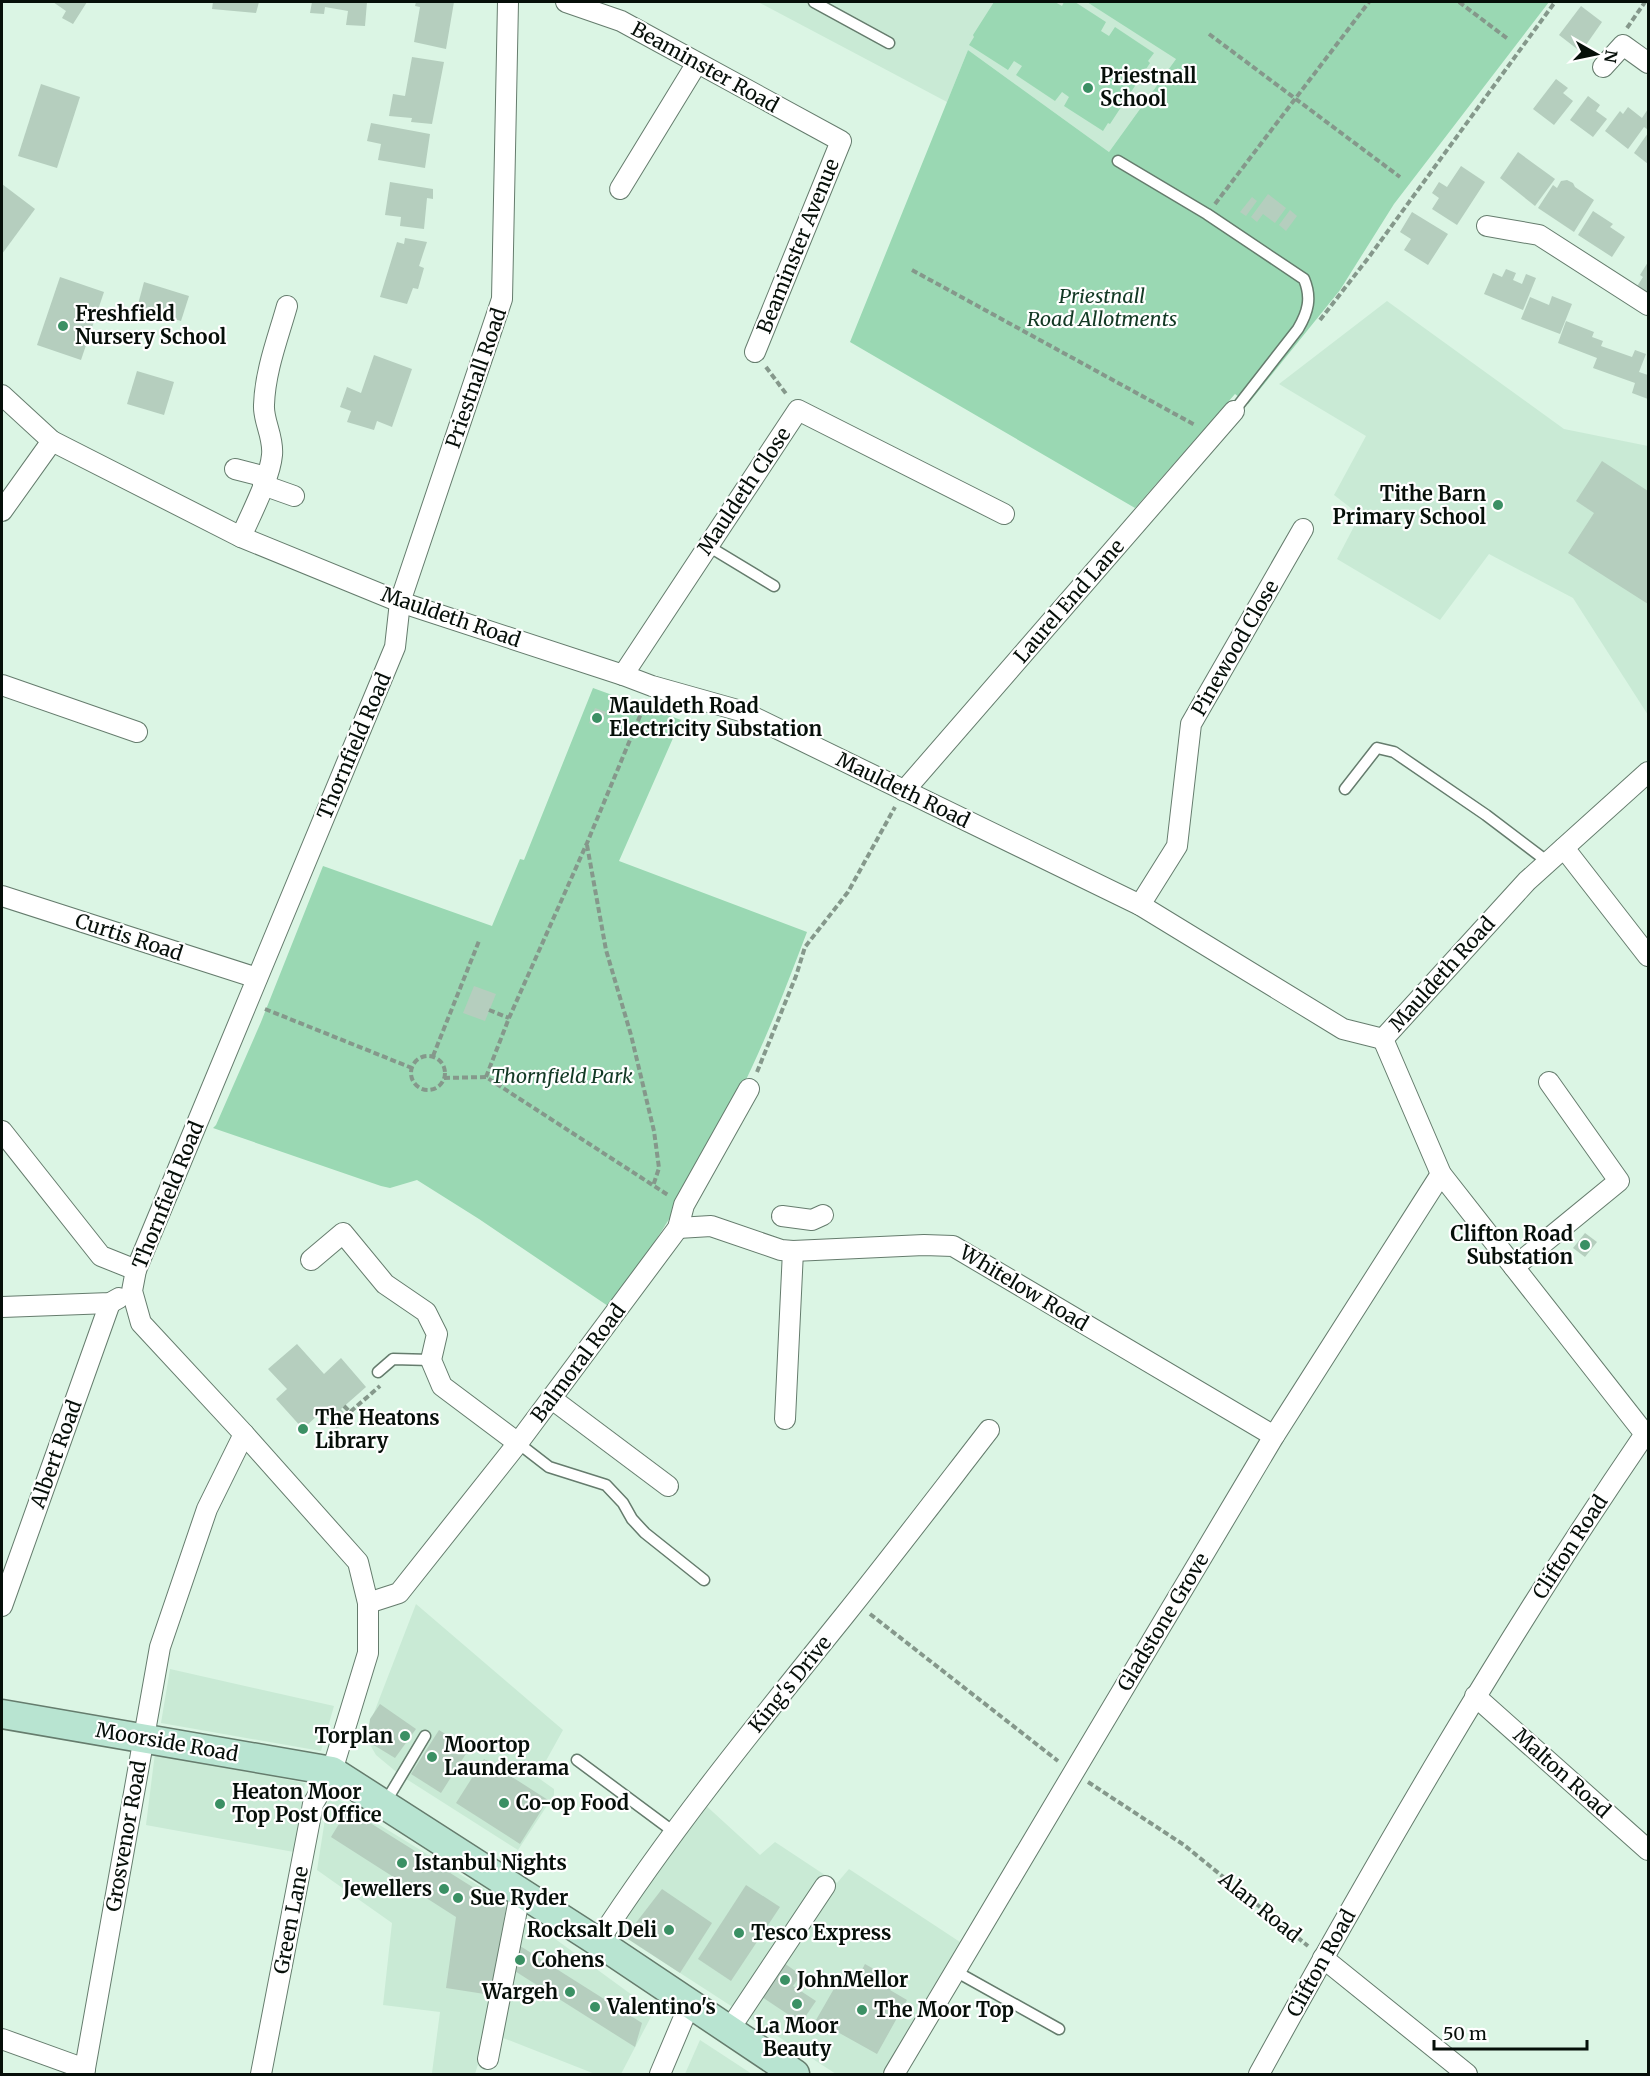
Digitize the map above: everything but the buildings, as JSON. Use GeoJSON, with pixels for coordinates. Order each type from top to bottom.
{"type":"FeatureCollection","features":[{"type":"Feature","properties":{"kind":"main road","name":"Moorside Road"},"geometry":{"type":"LineString","coordinates":[[2,1714],[332,1771]]}},
{"type":"Feature","properties":{"kind":"main road"},"geometry":{"type":"LineString","coordinates":[[332,1771],[385,1803],[520,1894],[598,1942],[795,2074]]}},
{"type":"Feature","properties":{"kind":"street","name":"Priestnall Road"},"geometry":{"type":"LineString","coordinates":[[400,602],[502,299],[508,2]]}},
{"type":"Feature","properties":{"kind":"street","name":"Beaminster Road"},"geometry":{"type":"LineString","coordinates":[[566,2],[621,21],[841,141]]}},
{"type":"Feature","properties":{"kind":"street"},"geometry":{"type":"LineString","coordinates":[[1603,67],[1623,45],[1648,63]]}},
{"type":"Feature","properties":{"kind":"street"},"geometry":{"type":"LineString","coordinates":[[620,189],[698,63]]}},
{"type":"Feature","properties":{"kind":"street","name":"Beaminster Avenue"},"geometry":{"type":"LineString","coordinates":[[755,352],[841,141]]}},
{"type":"Feature","properties":{"kind":"street"},"geometry":{"type":"LineString","coordinates":[[1488,226],[1539,235],[1648,305]]}},
{"type":"Feature","properties":{"kind":"street"},"geometry":{"type":"LineString","coordinates":[[241,537],[272,456],[271,438],[263,408],[265,386],[287,306]]}},
{"type":"Feature","properties":{"kind":"street","name":"Mauldeth Road"},"geometry":{"type":"LineString","coordinates":[[2,395],[52,441],[241,537],[400,602],[652,686],[741,711],[1140,905],[1343,1029],[1383,1039],[1527,881],[1648,772]]}},
{"type":"Feature","properties":{"kind":"street","name":"Mauldeth Close"},"geometry":{"type":"LineString","coordinates":[[623,675],[798,410],[1004,514]]}},
{"type":"Feature","properties":{"kind":"street","name":"Laurel End Lane"},"geometry":{"type":"LineString","coordinates":[[904,791],[1234,411]]}},
{"type":"Feature","properties":{"kind":"street"},"geometry":{"type":"LineString","coordinates":[[2,511],[52,441]]}},
{"type":"Feature","properties":{"kind":"street"},"geometry":{"type":"LineString","coordinates":[[235,469],[294,496]]}},
{"type":"Feature","properties":{"kind":"street","name":"Pinewood Close"},"geometry":{"type":"LineString","coordinates":[[1140,905],[1177,846],[1191,724],[1303,529]]}},
{"type":"Feature","properties":{"kind":"street","name":"Thornfield Road"},"geometry":{"type":"LineString","coordinates":[[332,1771],[368,1653],[368,1603],[358,1562],[141,1323],[132,1291],[136,1270],[395,647],[400,602]]}},
{"type":"Feature","properties":{"kind":"street"},"geometry":{"type":"LineString","coordinates":[[2,685],[137,732]]}},
{"type":"Feature","properties":{"kind":"street"},"geometry":{"type":"LineString","coordinates":[[1564,848],[1648,956]]}},
{"type":"Feature","properties":{"kind":"street","name":"Curtis Road"},"geometry":{"type":"LineString","coordinates":[[2,896],[257,978]]}},
{"type":"Feature","properties":{"kind":"street","name":"Clifton Road"},"geometry":{"type":"LineString","coordinates":[[1259,2074],[1323,1958],[1475,1696],[1586,1521],[1647,1435],[1440,1174],[1383,1039]]}},
{"type":"Feature","properties":{"kind":"street"},"geometry":{"type":"LineString","coordinates":[[1514,1267],[1619,1181],[1549,1082]]}},
{"type":"Feature","properties":{"kind":"street","name":"Balmoral Road"},"geometry":{"type":"LineString","coordinates":[[368,1603],[399,1593],[552,1398],[678,1228],[684,1205],[749,1089]]}},
{"type":"Feature","properties":{"kind":"street"},"geometry":{"type":"LineString","coordinates":[[2,1131],[101,1256],[136,1270]]}},
{"type":"Feature","properties":{"kind":"street","name":"Gladstone Grove"},"geometry":{"type":"LineString","coordinates":[[894,2074],[1274,1436],[1440,1174]]}},
{"type":"Feature","properties":{"kind":"street"},"geometry":{"type":"LineString","coordinates":[[782,1216],[814,1217],[798,1251],[785,1419]]}},
{"type":"Feature","properties":{"kind":"street","name":"Whitelow Road"},"geometry":{"type":"LineString","coordinates":[[678,1228],[711,1226],[781,1250],[953,1246],[1274,1436]]}},
{"type":"Feature","properties":{"kind":"street"},"geometry":{"type":"LineString","coordinates":[[311,1260],[343,1233],[385,1284],[426,1312],[437,1334],[431,1360],[442,1386],[518,1443]]}},
{"type":"Feature","properties":{"kind":"street"},"geometry":{"type":"LineString","coordinates":[[2,1307],[110,1303],[132,1291]]}},
{"type":"Feature","properties":{"kind":"street","name":"Albert Road"},"geometry":{"type":"LineString","coordinates":[[2,1606],[110,1303]]}},
{"type":"Feature","properties":{"kind":"street"},"geometry":{"type":"LineString","coordinates":[[552,1398],[668,1486]]}},
{"type":"Feature","properties":{"kind":"street","name":"King's Drive"},"geometry":{"type":"LineString","coordinates":[[598,1942],[633,1888],[716,1776],[989,1430]]}},
{"type":"Feature","properties":{"kind":"street","name":"Grosvenor Road"},"geometry":{"type":"LineString","coordinates":[[85,2072],[160,1647],[207,1509],[244,1434]]}},
{"type":"Feature","properties":{"kind":"street","name":"Malton Road"},"geometry":{"type":"LineString","coordinates":[[1475,1696],[1648,1850]]}},
{"type":"Feature","properties":{"kind":"street","name":"Green Lane"},"geometry":{"type":"LineString","coordinates":[[261,2074],[313,1804],[332,1771]]}},
{"type":"Feature","properties":{"kind":"street"},"geometry":{"type":"LineString","coordinates":[[729,2030],[825,1886]]}},
{"type":"Feature","properties":{"kind":"street"},"geometry":{"type":"LineString","coordinates":[[488,2059],[520,1894]]}},
{"type":"Feature","properties":{"kind":"street"},"geometry":{"type":"LineString","coordinates":[[1323,1958],[1467,2074]]}},
{"type":"Feature","properties":{"kind":"street"},"geometry":{"type":"LineString","coordinates":[[660,2074],[690,2003]]}},
{"type":"Feature","properties":{"kind":"street"},"geometry":{"type":"LineString","coordinates":[[2,2039],[85,2072]]}},
{"type":"Feature","properties":{"kind":"lane"},"geometry":{"type":"LineString","coordinates":[[814,2],[889,43]]}},
{"type":"Feature","properties":{"kind":"lane"},"geometry":{"type":"LineString","coordinates":[[1118,161],[1207,214],[1304,279],[1308,289],[1307,315],[1234,411]]}},
{"type":"Feature","properties":{"kind":"lane"},"geometry":{"type":"LineString","coordinates":[[708,546],[774,586]]}},
{"type":"Feature","properties":{"kind":"lane"},"geometry":{"type":"LineString","coordinates":[[1345,789],[1377,748],[1394,752],[1486,815],[1548,862]]}},
{"type":"Feature","properties":{"kind":"lane"},"geometry":{"type":"LineString","coordinates":[[381,1377],[393,1359],[431,1360]]}},
{"type":"Feature","properties":{"kind":"lane"},"geometry":{"type":"LineString","coordinates":[[518,1443],[549,1467],[606,1485],[623,1503],[632,1519],[645,1533],[704,1580]]}},
{"type":"Feature","properties":{"kind":"lane"},"geometry":{"type":"LineString","coordinates":[[385,1803],[425,1736]]}},
{"type":"Feature","properties":{"kind":"lane"},"geometry":{"type":"LineString","coordinates":[[577,1760],[674,1832]]}},
{"type":"Feature","properties":{"kind":"lane"},"geometry":{"type":"LineString","coordinates":[[955,1971],[1059,2029]]}},
{"type":"Feature","properties":{"kind":"path"},"geometry":{"type":"LineString","coordinates":[[1207,214],[1369,2]]}},
{"type":"Feature","properties":{"kind":"path"},"geometry":{"type":"LineString","coordinates":[[1459,2],[1508,39]]}},
{"type":"Feature","properties":{"kind":"path"},"geometry":{"type":"LineString","coordinates":[[1318,323],[1369,257],[1555,2]]}},
{"type":"Feature","properties":{"kind":"path"},"geometry":{"type":"LineString","coordinates":[[1623,45],[1628,25],[1645,2]]}},
{"type":"Feature","properties":{"kind":"path"},"geometry":{"type":"LineString","coordinates":[[1209,34],[1400,177]]}},
{"type":"Feature","properties":{"kind":"path"},"geometry":{"type":"LineString","coordinates":[[912,270],[1213,435]]}},
{"type":"Feature","properties":{"kind":"path"},"geometry":{"type":"LineString","coordinates":[[755,352],[798,410]]}},
{"type":"Feature","properties":{"kind":"path"},"geometry":{"type":"LineString","coordinates":[[486,1077],[509,1018],[587,843],[652,686]]}},
{"type":"Feature","properties":{"kind":"path"},"geometry":{"type":"LineString","coordinates":[[749,1089],[796,976],[805,947],[848,892],[904,791]]}},
{"type":"Feature","properties":{"kind":"path"},"geometry":{"type":"LineString","coordinates":[[587,843],[606,950],[631,1035],[654,1131],[659,1168],[652,1186]]}},
{"type":"Feature","properties":{"kind":"path"},"geometry":{"type":"LineString","coordinates":[[434,1056],[479,941]]}},
{"type":"Feature","properties":{"kind":"path"},"geometry":{"type":"LineString","coordinates":[[247,1002],[412,1068]]}},
{"type":"Feature","properties":{"kind":"path"},"geometry":{"type":"LineString","coordinates":[[489,1010],[509,1018]]}},
{"type":"Feature","properties":{"kind":"path"},"geometry":{"type":"LineString","coordinates":[[423,1056],[434,1056],[444,1068],[444,1078],[438,1087],[420,1088],[412,1079],[412,1068],[423,1056]]}},
{"type":"Feature","properties":{"kind":"path"},"geometry":{"type":"LineString","coordinates":[[444,1078],[486,1077],[684,1205]]}},
{"type":"Feature","properties":{"kind":"path"},"geometry":{"type":"LineString","coordinates":[[344,1406],[350,1412],[381,1377]]}},
{"type":"Feature","properties":{"kind":"path","name":"Alan Road"},"geometry":{"type":"LineString","coordinates":[[855,1602],[1073,1772],[1184,1845],[1323,1958]]}},
{"type":"Feature","properties":{"kind":"shaded area","name":"Priestnall School"},"geometry":{"type":"Polygon","coordinates":[[[758,2],[1217,2],[1109,152],[968,50],[947,102],[758,2]]]}},
{"type":"Feature","properties":{"kind":"shaded area","name":"Tithe Barn Primary School"},"geometry":{"type":"Polygon","coordinates":[[[1387,301],[1564,429],[1648,446],[1648,715],[1573,598],[1489,554],[1440,620],[1337,559],[1360,515],[1334,495],[1366,436],[1279,384],[1387,301]]]}},
{"type":"Feature","properties":{"kind":"shaded area"},"geometry":{"type":"Polygon","coordinates":[[[416,1604],[563,1730],[537,1777],[554,1789],[554,1795],[518,1850],[400,1775],[376,1755],[365,1736],[416,1604]]]}},
{"type":"Feature","properties":{"kind":"shaded area"},"geometry":{"type":"Polygon","coordinates":[[[170,1669],[334,1706],[321,1751],[161,1723],[170,1669]]]}},
{"type":"Feature","properties":{"kind":"shaded area"},"geometry":{"type":"Polygon","coordinates":[[[155,1753],[305,1783],[294,1852],[146,1825],[155,1753]]]}},
{"type":"Feature","properties":{"kind":"shaded area"},"geometry":{"type":"Polygon","coordinates":[[[329,1794],[502,1900],[654,2011],[621,2074],[595,2074],[488,2032],[475,2074],[432,2073],[440,2012],[383,2005],[392,1923],[317,1870],[329,1794]]]}},
{"type":"Feature","properties":{"kind":"shaded area"},"geometry":{"type":"Polygon","coordinates":[[[702,1802],[760,1855],[775,1842],[837,1883],[849,1869],[960,1942],[882,2074],[836,2074],[609,1927],[702,1802]]]}},
{"type":"Feature","properties":{"kind":"shaded area"},"geometry":{"type":"Polygon","coordinates":[[[700,2040],[752,2074],[685,2074],[700,2040]]]}},
{"type":"Feature","properties":{"kind":"green space"},"geometry":{"type":"Polygon","coordinates":[[[994,2],[1055,2],[1062,6],[1064,2],[1075,2],[1106,22],[1101,31],[1109,36],[1115,27],[1154,53],[1148,61],[1150,63],[1103,131],[1064,106],[1069,97],[1062,92],[1055,101],[1016,75],[1022,66],[1014,61],[1008,70],[969,45],[994,2]]]}},
{"type":"Feature","properties":{"kind":"green space","name":"Priestnall Road Allotments"},"geometry":{"type":"Polygon","coordinates":[[[1087,2],[1549,2],[1394,204],[1340,290],[1248,404],[1235,394],[1135,508],[850,342],[968,50],[1109,152],[1176,59],[1087,2]]]}},
{"type":"Feature","properties":{"kind":"green space","name":"Thornfield Park"},"geometry":{"type":"Polygon","coordinates":[[[593,688],[681,720],[619,861],[807,932],[766,1035],[724,1124],[678,1204],[611,1308],[417,1180],[390,1188],[381,1186],[213,1128],[261,1022],[323,866],[492,926],[520,859],[524,860],[593,688]]]}},
{"type":"Feature","properties":{"kind":"place","name":"Priestnall School"},"geometry":{"type":"Point","coordinates":[1088,88]}},
{"type":"Feature","properties":{"kind":"place","name":"Freshfield Nursery School"},"geometry":{"type":"Point","coordinates":[63,326]}},
{"type":"Feature","properties":{"kind":"place","name":"Tithe Barn Primary School"},"geometry":{"type":"Point","coordinates":[1498,505]}},
{"type":"Feature","properties":{"kind":"place","name":"Mauldeth Road Electricity Substation"},"geometry":{"type":"Point","coordinates":[597,718]}},
{"type":"Feature","properties":{"kind":"place","name":"Clifton Road Substation"},"geometry":{"type":"Point","coordinates":[1585,1245]}},
{"type":"Feature","properties":{"kind":"place","name":"The Heatons Library"},"geometry":{"type":"Point","coordinates":[303,1429]}},
{"type":"Feature","properties":{"kind":"place","name":"Torplan"},"geometry":{"type":"Point","coordinates":[405,1736]}},
{"type":"Feature","properties":{"kind":"place","name":"Moortop Launderama"},"geometry":{"type":"Point","coordinates":[432,1757]}},
{"type":"Feature","properties":{"kind":"place","name":"Co-op Food"},"geometry":{"type":"Point","coordinates":[504,1803]}},
{"type":"Feature","properties":{"kind":"place","name":"Heaton Moor Top Post Office"},"geometry":{"type":"Point","coordinates":[220,1804]}},
{"type":"Feature","properties":{"kind":"place","name":"Istanbul Nights"},"geometry":{"type":"Point","coordinates":[402,1863]}},
{"type":"Feature","properties":{"kind":"place","name":"Jewellers"},"geometry":{"type":"Point","coordinates":[444,1889]}},
{"type":"Feature","properties":{"kind":"place","name":"Sue Ryder"},"geometry":{"type":"Point","coordinates":[458,1898]}},
{"type":"Feature","properties":{"kind":"place","name":"Rocksalt Deli"},"geometry":{"type":"Point","coordinates":[669,1930]}},
{"type":"Feature","properties":{"kind":"place","name":"Tesco Express"},"geometry":{"type":"Point","coordinates":[739,1933]}},
{"type":"Feature","properties":{"kind":"place","name":"Cohens"},"geometry":{"type":"Point","coordinates":[520,1960]}},
{"type":"Feature","properties":{"kind":"place","name":"JohnMellor"},"geometry":{"type":"Point","coordinates":[785,1980]}},
{"type":"Feature","properties":{"kind":"place","name":"Wargeh"},"geometry":{"type":"Point","coordinates":[570,1992]}},
{"type":"Feature","properties":{"kind":"place","name":"La Moor Beauty"},"geometry":{"type":"Point","coordinates":[797,2004]}},
{"type":"Feature","properties":{"kind":"place","name":"Valentino's"},"geometry":{"type":"Point","coordinates":[595,2007]}},
{"type":"Feature","properties":{"kind":"place","name":"The Moor Top"},"geometry":{"type":"Point","coordinates":[862,2010]}}]}
